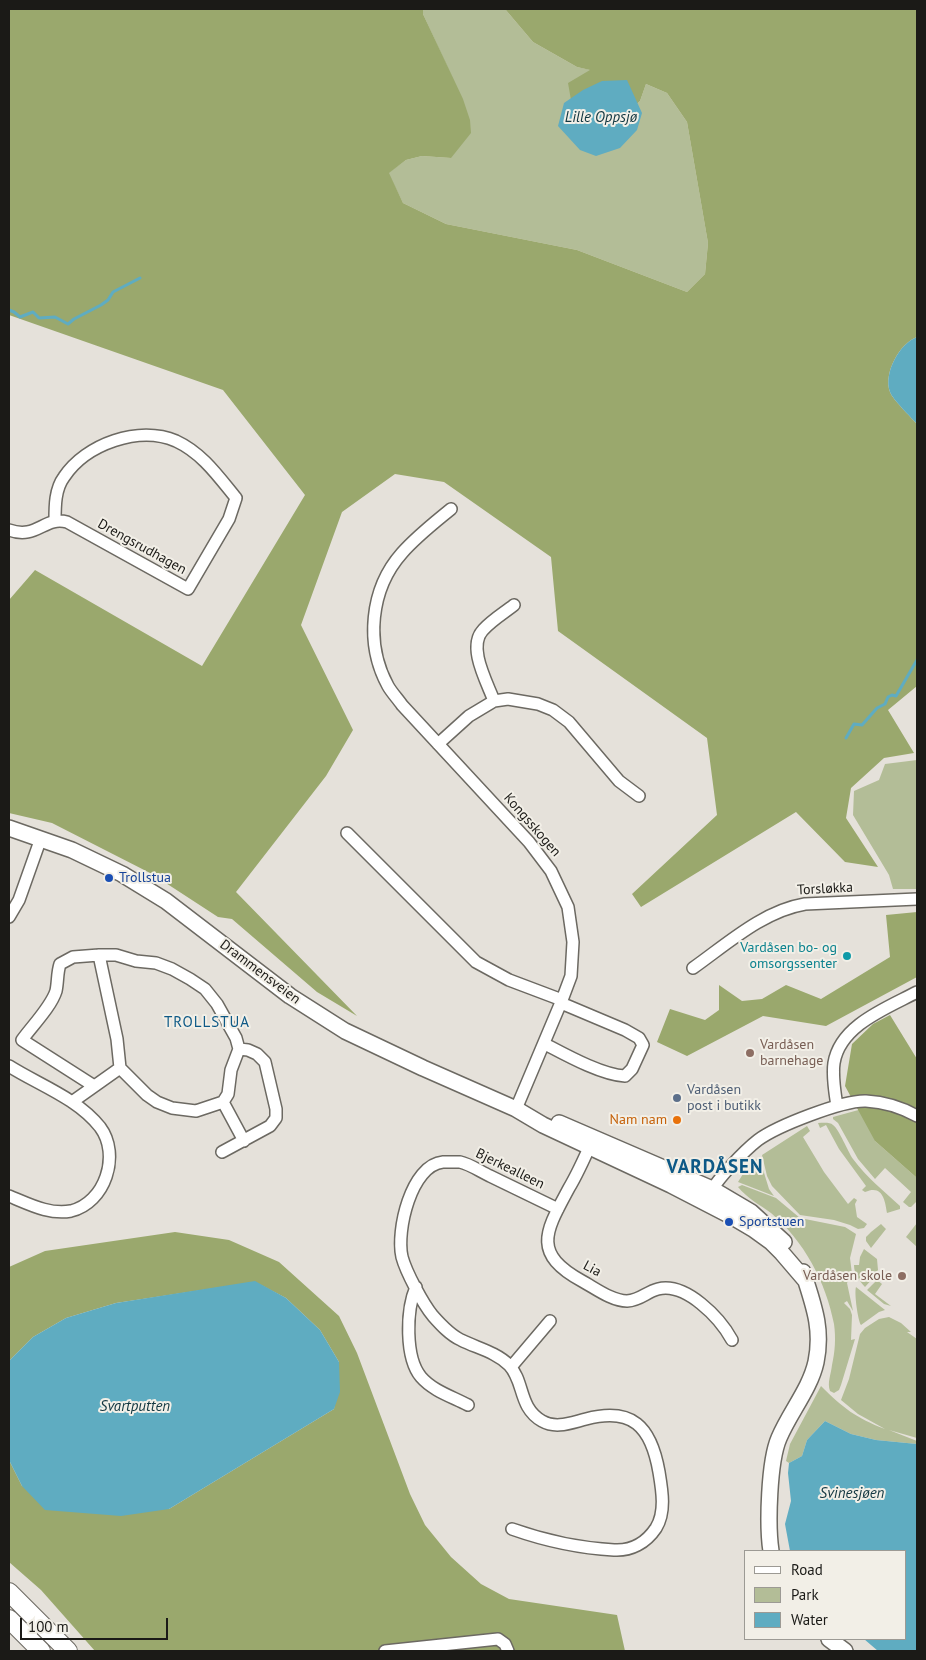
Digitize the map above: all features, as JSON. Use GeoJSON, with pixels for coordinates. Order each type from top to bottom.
{"type":"FeatureCollection","features":[{"type":"Feature","properties":{"kind":"highway"},"geometry":{"type":"LineString","coordinates":[[9,1592],[68,1651]]}},
{"type":"Feature","properties":{"kind":"highway"},"geometry":{"type":"LineString","coordinates":[[9,1619],[41,1651]]}},
{"type":"Feature","properties":{"kind":"main road","name":"Drammensveien"},"geometry":{"type":"LineString","coordinates":[[9,828],[41,838],[100,862],[143,886],[290,996],[345,1031],[396,1056],[516,1109],[543,1125],[592,1142],[709,1195],[782,1252],[806,1281],[815,1307],[818,1328],[816,1362],[811,1377],[786,1422],[774,1450],[770,1507],[771,1550]]}},
{"type":"Feature","properties":{"kind":"main road"},"geometry":{"type":"LineString","coordinates":[[830,1640],[845,1651]]}},
{"type":"Feature","properties":{"kind":"street","name":"Drengsrudhagen"},"geometry":{"type":"LineString","coordinates":[[137,435],[154,435],[175,441],[197,453],[236,498],[229,519],[188,589],[67,522],[54,521],[55,501],[63,478],[78,461],[88,453],[104,445],[137,435]]}},
{"type":"Feature","properties":{"kind":"street","name":"Kongsskogen"},"geometry":{"type":"LineString","coordinates":[[451,509],[418,536],[389,570],[377,598],[373,630],[376,653],[388,687],[402,705],[529,842],[551,871],[568,907],[573,942],[571,976],[545,1044],[516,1109]]}},
{"type":"Feature","properties":{"kind":"street"},"geometry":{"type":"LineString","coordinates":[[9,530],[18,533],[32,532],[54,521]]}},
{"type":"Feature","properties":{"kind":"street"},"geometry":{"type":"LineString","coordinates":[[494,701],[479,660],[477,642],[482,631],[514,606]]}},
{"type":"Feature","properties":{"kind":"street"},"geometry":{"type":"LineString","coordinates":[[438,744],[469,716],[494,701],[508,699],[538,704],[553,710],[569,722],[619,780],[639,796]]}},
{"type":"Feature","properties":{"kind":"street"},"geometry":{"type":"LineString","coordinates":[[347,832],[476,962],[509,980],[626,1030],[639,1038],[643,1045],[632,1069],[625,1076],[615,1075],[566,1055],[545,1044]]}},
{"type":"Feature","properties":{"kind":"street"},"geometry":{"type":"LineString","coordinates":[[9,917],[19,900],[41,838]]}},
{"type":"Feature","properties":{"kind":"street","name":"Torsløkka"},"geometry":{"type":"LineString","coordinates":[[693,968],[756,923],[790,906],[917,899]]}},
{"type":"Feature","properties":{"kind":"street"},"geometry":{"type":"LineString","coordinates":[[94,1086],[22,1040],[56,990],[57,972],[60,964],[73,957],[100,955],[116,955],[156,963],[190,979],[205,989],[216,1004],[236,1038],[238,1049],[231,1070],[228,1094],[223,1102],[196,1111],[172,1108],[147,1096],[120,1068],[117,1039],[100,955]]}},
{"type":"Feature","properties":{"kind":"street"},"geometry":{"type":"LineString","coordinates":[[837,1106],[834,1063],[840,1047],[851,1032],[860,1024],[917,992]]}},
{"type":"Feature","properties":{"kind":"street"},"geometry":{"type":"LineString","coordinates":[[222,1152],[270,1126],[276,1118],[276,1109],[265,1062],[258,1054],[238,1049]]}},
{"type":"Feature","properties":{"kind":"street"},"geometry":{"type":"LineString","coordinates":[[9,1066],[72,1102],[87,1114],[101,1129],[109,1146],[110,1163],[106,1178],[98,1192],[85,1204],[72,1210],[55,1212],[40,1209],[9,1196]]}},
{"type":"Feature","properties":{"kind":"street"},"geometry":{"type":"LineString","coordinates":[[72,1102],[120,1068]]}},
{"type":"Feature","properties":{"kind":"street"},"geometry":{"type":"LineString","coordinates":[[709,1195],[725,1174],[758,1140],[788,1125],[837,1106],[864,1101],[889,1103],[917,1116]]}},
{"type":"Feature","properties":{"kind":"street"},"geometry":{"type":"LineString","coordinates":[[223,1102],[244,1141]]}},
{"type":"Feature","properties":{"kind":"street","name":"Lia"},"geometry":{"type":"LineString","coordinates":[[592,1142],[547,1234],[549,1250],[554,1260],[568,1273],[614,1298],[625,1301],[638,1299],[657,1289],[667,1288],[679,1291],[707,1308],[726,1329],[732,1340]]}},
{"type":"Feature","properties":{"kind":"street","name":"Bjerkealleen"},"geometry":{"type":"LineString","coordinates":[[511,1367],[504,1360],[460,1340],[447,1331],[432,1315],[402,1257],[401,1230],[420,1175],[441,1162],[461,1162],[558,1209]]}},
{"type":"Feature","properties":{"kind":"street"},"geometry":{"type":"LineString","coordinates":[[416,1287],[411,1298],[409,1336],[413,1363],[421,1377],[434,1388],[468,1405]]}},
{"type":"Feature","properties":{"kind":"street"},"geometry":{"type":"LineString","coordinates":[[512,1530],[545,1541],[576,1547],[622,1551],[644,1542],[652,1534],[661,1514],[662,1502],[658,1462],[646,1434],[639,1424],[629,1418],[608,1415],[560,1426],[549,1424],[532,1415],[524,1401],[511,1367],[550,1321]]}},
{"type":"Feature","properties":{"kind":"street"},"geometry":{"type":"LineString","coordinates":[[385,1651],[498,1639],[505,1644],[508,1651]]}},
{"type":"Feature","properties":{"kind":"green space"},"geometry":{"type":"Polygon","coordinates":[[[9,9],[423,9],[423,14],[463,99],[470,120],[471,133],[451,158],[422,156],[406,160],[389,173],[403,203],[446,224],[577,250],[687,292],[705,274],[708,243],[687,122],[667,93],[646,84],[640,101],[599,139],[575,123],[568,83],[590,70],[577,67],[533,42],[505,9],[917,9],[917,337],[905,345],[894,360],[888,384],[890,392],[895,399],[917,424],[917,686],[888,710],[914,753],[884,758],[851,788],[846,818],[878,867],[845,862],[796,812],[641,907],[632,894],[717,815],[707,738],[558,631],[551,557],[444,482],[395,474],[342,512],[301,625],[353,730],[326,776],[236,892],[357,1016],[317,992],[232,919],[218,917],[152,874],[52,823],[9,813],[9,600],[35,570],[202,666],[305,495],[223,390],[9,315],[9,9]]]}},
{"type":"Feature","properties":{"kind":"green space"},"geometry":{"type":"Polygon","coordinates":[[[423,9],[505,9],[533,42],[577,67],[591,70],[599,139],[640,101],[646,84],[667,93],[687,122],[708,243],[705,274],[687,292],[577,250],[446,224],[403,203],[388,173],[406,160],[422,156],[451,158],[452,77],[423,14],[423,9]]]}},
{"type":"Feature","properties":{"kind":"green space"},"geometry":{"type":"Polygon","coordinates":[[[917,760],[917,889],[893,889],[889,875],[853,815],[854,791],[879,780],[885,764],[917,760]]]}},
{"type":"Feature","properties":{"kind":"green space"},"geometry":{"type":"Polygon","coordinates":[[[917,912],[917,977],[826,1026],[763,1016],[687,1056],[657,1042],[670,1009],[705,1020],[719,1010],[719,985],[742,1001],[762,999],[786,985],[821,999],[890,957],[886,915],[917,912]]]}},
{"type":"Feature","properties":{"kind":"green space"},"geometry":{"type":"Polygon","coordinates":[[[890,1015],[917,1059],[917,1178],[875,1141],[845,1086],[852,1044],[873,1024],[890,1015]]]}},
{"type":"Feature","properties":{"kind":"green space"},"geometry":{"type":"Polygon","coordinates":[[[873,1106],[875,1141],[917,1178],[917,1201],[911,1207],[903,1202],[911,1192],[885,1168],[875,1179],[858,1159],[838,1123],[833,1119],[833,1117],[873,1106]]]}},
{"type":"Feature","properties":{"kind":"green space"},"geometry":{"type":"Polygon","coordinates":[[[818,1123],[830,1123],[835,1127],[858,1166],[900,1206],[900,1209],[887,1213],[884,1199],[879,1192],[871,1190],[865,1192],[862,1190],[866,1186],[839,1149],[826,1125],[820,1128],[818,1123]]]}},
{"type":"Feature","properties":{"kind":"green space"},"geometry":{"type":"Polygon","coordinates":[[[807,1126],[810,1131],[803,1137],[824,1172],[848,1204],[854,1198],[857,1200],[855,1204],[857,1217],[867,1224],[864,1228],[858,1229],[834,1220],[800,1215],[772,1186],[767,1176],[762,1155],[807,1126]]]}},
{"type":"Feature","properties":{"kind":"green space"},"geometry":{"type":"Polygon","coordinates":[[[756,1159],[761,1163],[769,1189],[774,1196],[738,1182],[751,1161],[756,1159]]]}},
{"type":"Feature","properties":{"kind":"green space"},"geometry":{"type":"Polygon","coordinates":[[[742,1185],[776,1198],[800,1218],[845,1227],[856,1234],[850,1258],[852,1274],[847,1283],[853,1311],[847,1301],[844,1303],[850,1309],[852,1315],[851,1340],[855,1339],[841,1385],[839,1390],[834,1393],[830,1391],[829,1385],[834,1350],[834,1324],[819,1278],[812,1263],[794,1236],[771,1213],[749,1198],[738,1187],[742,1185]]]}},
{"type":"Feature","properties":{"kind":"green space"},"geometry":{"type":"Polygon","coordinates":[[[917,1223],[917,1247],[906,1237],[917,1223]]]}},
{"type":"Feature","properties":{"kind":"green space"},"geometry":{"type":"Polygon","coordinates":[[[881,1224],[886,1229],[871,1248],[866,1241],[866,1237],[881,1224]]]}},
{"type":"Feature","properties":{"kind":"green space"},"geometry":{"type":"Polygon","coordinates":[[[175,1232],[229,1240],[279,1262],[339,1316],[357,1353],[410,1494],[425,1525],[451,1557],[481,1584],[509,1599],[617,1615],[625,1651],[95,1651],[41,1590],[9,1562],[9,1460],[22,1486],[169,1509],[334,1409],[339,1362],[320,1330],[286,1298],[255,1282],[116,1303],[66,1318],[33,1337],[9,1361],[9,1267],[45,1251],[175,1232]]]}},
{"type":"Feature","properties":{"kind":"green space"},"geometry":{"type":"Polygon","coordinates":[[[864,1249],[877,1259],[878,1270],[865,1287],[854,1268],[854,1265],[859,1265],[864,1249]]]}},
{"type":"Feature","properties":{"kind":"green space"},"geometry":{"type":"Polygon","coordinates":[[[877,1280],[882,1284],[875,1294],[891,1306],[884,1304],[867,1290],[877,1280]]]}},
{"type":"Feature","properties":{"kind":"green space"},"geometry":{"type":"Polygon","coordinates":[[[856,1287],[885,1310],[861,1325],[857,1307],[856,1287]]]}},
{"type":"Feature","properties":{"kind":"green space"},"geometry":{"type":"Polygon","coordinates":[[[889,1317],[901,1323],[911,1332],[907,1332],[917,1339],[917,1438],[889,1430],[917,1441],[917,1444],[876,1440],[851,1434],[825,1421],[807,1440],[802,1456],[789,1463],[786,1461],[790,1444],[821,1386],[850,1412],[885,1429],[858,1414],[841,1400],[849,1379],[860,1334],[865,1328],[879,1319],[889,1317]]]}},
{"type":"Feature","properties":{"kind":"water","name":"Lille Oppsjø"},"geometry":{"type":"Polygon","coordinates":[[[627,80],[642,113],[637,130],[620,148],[596,156],[580,150],[558,126],[564,103],[583,90],[602,81],[627,80]]]}},
{"type":"Feature","properties":{"kind":"water"},"geometry":{"type":"Polygon","coordinates":[[[917,337],[917,424],[895,399],[890,392],[888,384],[894,360],[905,345],[917,337]]]}},
{"type":"Feature","properties":{"kind":"water","name":"Svartputten"},"geometry":{"type":"Polygon","coordinates":[[[255,1281],[286,1298],[320,1330],[339,1362],[340,1392],[334,1409],[169,1509],[121,1516],[45,1510],[22,1486],[9,1460],[9,1361],[33,1337],[66,1318],[116,1303],[255,1281]]]}},
{"type":"Feature","properties":{"kind":"water","name":"Svinesjøen"},"geometry":{"type":"Polygon","coordinates":[[[825,1421],[851,1434],[876,1440],[917,1444],[917,1651],[878,1651],[865,1640],[906,1640],[906,1550],[790,1550],[785,1524],[791,1501],[788,1473],[789,1463],[802,1456],[807,1440],[825,1421]]]}},
{"type":"Feature","properties":{"kind":"waterway"},"geometry":{"type":"LineString","coordinates":[[9,310],[20,317],[33,312],[39,318],[55,317],[68,324],[101,305],[108,300],[113,292],[140,278]]}},
{"type":"Feature","properties":{"kind":"waterway"},"geometry":{"type":"LineString","coordinates":[[846,738],[854,724],[862,725],[877,708],[885,704],[888,697],[896,696],[917,660]]}},
{"type":"Feature","properties":{"kind":"place","name":"Trollstua"},"geometry":{"type":"Point","coordinates":[109,878]}},
{"type":"Feature","properties":{"kind":"place","name":"Vardåsen bo- og omsorgssenter"},"geometry":{"type":"Point","coordinates":[847,956]}},
{"type":"Feature","properties":{"kind":"place","name":"Vardåsen barnehage"},"geometry":{"type":"Point","coordinates":[750,1053]}},
{"type":"Feature","properties":{"kind":"place","name":"Vardåsen post i butikk"},"geometry":{"type":"Point","coordinates":[677,1098]}},
{"type":"Feature","properties":{"kind":"place","name":"Nam nam"},"geometry":{"type":"Point","coordinates":[677,1120]}},
{"type":"Feature","properties":{"kind":"place","name":"Sportstuen"},"geometry":{"type":"Point","coordinates":[729,1222]}},
{"type":"Feature","properties":{"kind":"place","name":"Vardåsen skole"},"geometry":{"type":"Point","coordinates":[902,1276]}},
{"type":"Feature","properties":{"kind":"district","name":"TROLLSTUA"},"geometry":{"type":"Point","coordinates":[207,1023]}},
{"type":"Feature","properties":{"kind":"district","name":"VARDÅSEN"},"geometry":{"type":"Point","coordinates":[715,1168]}}]}
